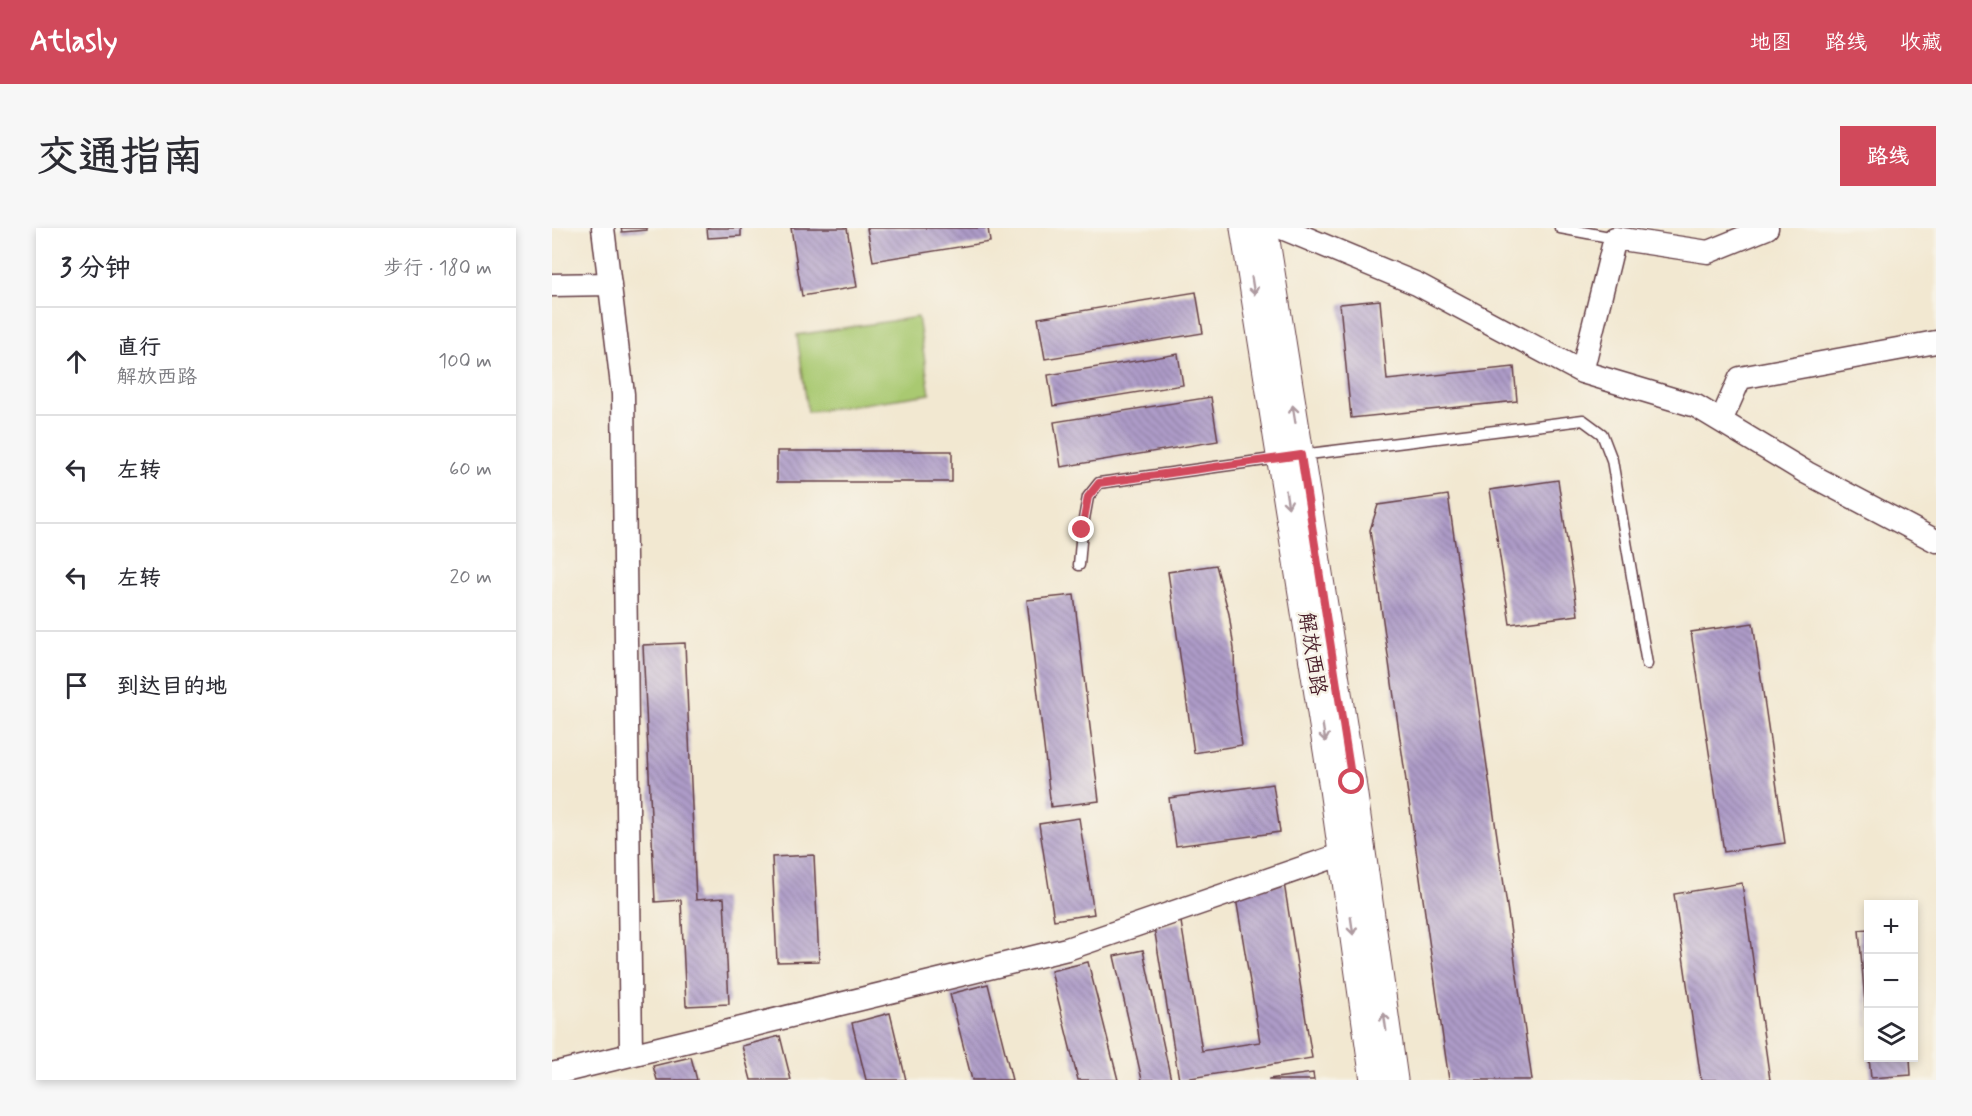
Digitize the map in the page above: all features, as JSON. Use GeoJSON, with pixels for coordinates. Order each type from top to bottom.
{"type":"FeatureCollection","features":[{"type":"Feature","properties":{"kind":"street"},"geometry":{"type":"LineString","coordinates":[[603,228],[623,394],[631,1054]]}},
{"type":"Feature","properties":{"kind":"street","name":"解放西路"},"geometry":{"type":"LineString","coordinates":[[1244,228],[1291,457]]}},
{"type":"Feature","properties":{"kind":"street","name":"解放西路"},"geometry":{"type":"LineString","coordinates":[[1264,228],[1291,457],[1351,851],[1394,1080]]}},
{"type":"Feature","properties":{"kind":"street"},"geometry":{"type":"LineString","coordinates":[[1282,228],[1417,284],[1582,372],[1696,406],[1807,473],[1936,542]]}},
{"type":"Feature","properties":{"kind":"street"},"geometry":{"type":"LineString","coordinates":[[1582,372],[1615,238],[1708,252],[1767,228]]}},
{"type":"Feature","properties":{"kind":"street"},"geometry":{"type":"LineString","coordinates":[[552,285],[610,284]]}},
{"type":"Feature","properties":{"kind":"street"},"geometry":{"type":"LineString","coordinates":[[1721,421],[1740,378],[1936,342]]}},
{"type":"Feature","properties":{"kind":"street"},"geometry":{"type":"LineString","coordinates":[[552,1074],[1067,949],[1351,851]]}},
{"type":"Feature","properties":{"kind":"street","name":"解放西路"},"geometry":{"type":"LineString","coordinates":[[1351,851],[1374,1080]]}},
{"type":"Feature","properties":{"kind":"lane"},"geometry":{"type":"LineString","coordinates":[[1560,228],[1615,238]]}},
{"type":"Feature","properties":{"kind":"lane"},"geometry":{"type":"LineString","coordinates":[[1079,565],[1088,497],[1099,483],[1583,420],[1602,434],[1612,460],[1647,664]]}},
{"type":"Feature","properties":{"kind":"green space"},"geometry":{"type":"Polygon","coordinates":[[[918,317],[930,394],[808,412],[797,335],[918,317]]]}},
{"type":"Feature","properties":{"kind":"building"},"geometry":{"type":"Polygon","coordinates":[[[621,228],[647,228],[647,230],[622,232],[621,228]]]}},
{"type":"Feature","properties":{"kind":"building"},"geometry":{"type":"Polygon","coordinates":[[[707,228],[741,228],[741,236],[708,238],[707,228]]]}},
{"type":"Feature","properties":{"kind":"building"},"geometry":{"type":"Polygon","coordinates":[[[791,228],[847,228],[857,287],[802,296],[791,228]]]}},
{"type":"Feature","properties":{"kind":"building"},"geometry":{"type":"Polygon","coordinates":[[[867,228],[988,228],[990,242],[873,261],[867,228]]]}},
{"type":"Feature","properties":{"kind":"building"},"geometry":{"type":"Polygon","coordinates":[[[1196,292],[1203,333],[1045,359],[1038,318],[1196,292]]]}},
{"type":"Feature","properties":{"kind":"building"},"geometry":{"type":"Polygon","coordinates":[[[1380,300],[1387,380],[1514,367],[1517,401],[1351,418],[1340,304],[1380,300]]]}},
{"type":"Feature","properties":{"kind":"building"},"geometry":{"type":"Polygon","coordinates":[[[1178,354],[1183,385],[1053,406],[1048,375],[1178,354]]]}},
{"type":"Feature","properties":{"kind":"building"},"geometry":{"type":"Polygon","coordinates":[[[1211,397],[1218,441],[1061,467],[1054,422],[1211,397]]]}},
{"type":"Feature","properties":{"kind":"building"},"geometry":{"type":"Polygon","coordinates":[[[777,451],[952,451],[952,482],[777,482],[777,451]]]}},
{"type":"Feature","properties":{"kind":"building"},"geometry":{"type":"Polygon","coordinates":[[[1558,480],[1578,615],[1510,624],[1490,490],[1558,480]]]}},
{"type":"Feature","properties":{"kind":"building"},"geometry":{"type":"Polygon","coordinates":[[[1448,495],[1532,1080],[1449,1080],[1370,530],[1378,505],[1448,495]]]}},
{"type":"Feature","properties":{"kind":"building"},"geometry":{"type":"Polygon","coordinates":[[[1216,565],[1229,614],[1234,649],[1235,694],[1242,745],[1194,753],[1168,572],[1216,565]]]}},
{"type":"Feature","properties":{"kind":"building"},"geometry":{"type":"Polygon","coordinates":[[[1074,595],[1099,801],[1051,807],[1027,600],[1074,595]]]}},
{"type":"Feature","properties":{"kind":"building"},"geometry":{"type":"Polygon","coordinates":[[[1753,623],[1785,843],[1724,852],[1691,632],[1753,623]]]}},
{"type":"Feature","properties":{"kind":"building"},"geometry":{"type":"Polygon","coordinates":[[[685,643],[696,900],[724,898],[729,1004],[686,1006],[681,900],[655,902],[643,645],[685,643]]]}},
{"type":"Feature","properties":{"kind":"building"},"geometry":{"type":"Polygon","coordinates":[[[1273,784],[1280,832],[1176,846],[1169,798],[1273,784]]]}},
{"type":"Feature","properties":{"kind":"building"},"geometry":{"type":"Polygon","coordinates":[[[1079,818],[1094,914],[1054,920],[1039,824],[1079,818]]]}},
{"type":"Feature","properties":{"kind":"building"},"geometry":{"type":"Polygon","coordinates":[[[814,855],[819,961],[777,962],[772,857],[814,855]]]}},
{"type":"Feature","properties":{"kind":"building"},"geometry":{"type":"Polygon","coordinates":[[[1284,883],[1312,1058],[1179,1080],[1154,927],[1181,922],[1202,1051],[1260,1042],[1235,892],[1284,883]]]}},
{"type":"Feature","properties":{"kind":"building"},"geometry":{"type":"Polygon","coordinates":[[[1742,883],[1770,1080],[1701,1080],[1674,894],[1742,883]]]}},
{"type":"Feature","properties":{"kind":"building"},"geometry":{"type":"Polygon","coordinates":[[[1864,929],[1864,991],[1859,930],[1864,929]]]}},
{"type":"Feature","properties":{"kind":"building"},"geometry":{"type":"Polygon","coordinates":[[[1143,950],[1171,1080],[1142,1080],[1114,956],[1143,950]]]}},
{"type":"Feature","properties":{"kind":"building"},"geometry":{"type":"Polygon","coordinates":[[[1088,962],[1118,1080],[1078,1080],[1051,971],[1088,962]]]}},
{"type":"Feature","properties":{"kind":"building"},"geometry":{"type":"Polygon","coordinates":[[[988,984],[1012,1080],[972,1080],[950,994],[988,984]]]}},
{"type":"Feature","properties":{"kind":"building"},"geometry":{"type":"Polygon","coordinates":[[[890,1013],[906,1080],[866,1080],[852,1023],[890,1013]]]}},
{"type":"Feature","properties":{"kind":"building"},"geometry":{"type":"Polygon","coordinates":[[[780,1036],[791,1080],[751,1080],[742,1046],[780,1036]]]}},
{"type":"Feature","properties":{"kind":"building"},"geometry":{"type":"Polygon","coordinates":[[[691,1057],[697,1080],[657,1080],[653,1066],[691,1057]]]}},
{"type":"Feature","properties":{"kind":"building"},"geometry":{"type":"Polygon","coordinates":[[[1869,1062],[1910,1062],[1911,1075],[1871,1078],[1869,1062]]]}},
{"type":"Feature","properties":{"kind":"building"},"geometry":{"type":"Polygon","coordinates":[[[1313,1073],[1314,1080],[1269,1080],[1269,1079],[1313,1073]]]}},
{"type":"Feature","properties":{"kind":"route"},"geometry":{"type":"LineString","coordinates":[[1082,530],[1088,497],[1099,483],[1301,455],[1352,782]]}}]}
